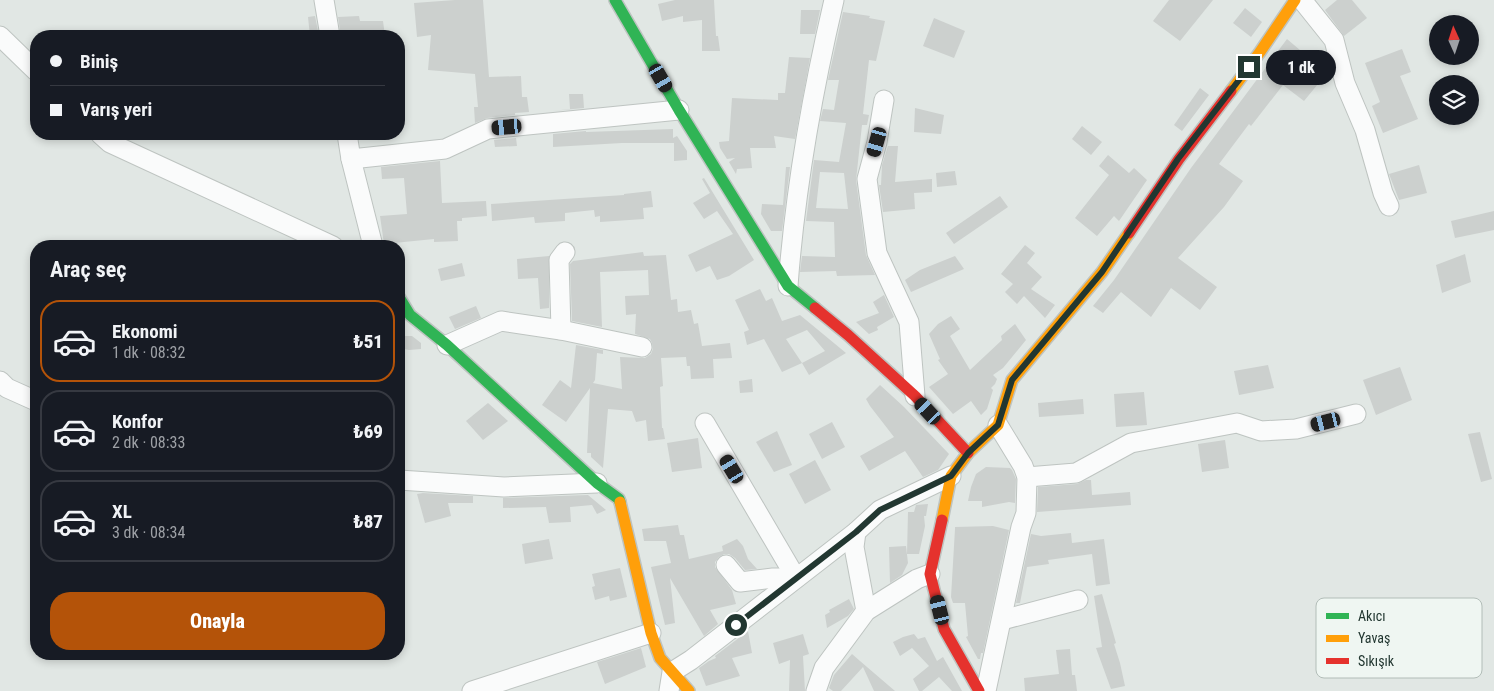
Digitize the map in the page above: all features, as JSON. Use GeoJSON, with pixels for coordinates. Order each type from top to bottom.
{"type":"FeatureCollection","features":[{"type":"Feature","properties":{"kind":"street"},"geometry":{"type":"LineString","coordinates":[[324,0],[329,30]]}},
{"type":"Feature","properties":{"kind":"street"},"geometry":{"type":"LineString","coordinates":[[615,0],[679,110],[788,286],[848,335],[915,396],[968,453]]}},
{"type":"Feature","properties":{"kind":"street"},"geometry":{"type":"LineString","coordinates":[[788,286],[791,246],[814,88],[834,0]]}},
{"type":"Feature","properties":{"kind":"street"},"geometry":{"type":"LineString","coordinates":[[979,691],[944,629],[930,574],[951,476],[968,453],[998,425],[1012,380],[1102,272],[1178,159],[1260,52],[1295,0]]}},
{"type":"Feature","properties":{"kind":"street"},"geometry":{"type":"LineString","coordinates":[[1302,0],[1334,40],[1345,82],[1365,130],[1383,193],[1389,206]]}},
{"type":"Feature","properties":{"kind":"street"},"geometry":{"type":"LineString","coordinates":[[0,36],[30,65]]}},
{"type":"Feature","properties":{"kind":"street"},"geometry":{"type":"LineString","coordinates":[[884,100],[877,142],[867,178],[877,253],[909,322],[915,396]]}},
{"type":"Feature","properties":{"kind":"street"},"geometry":{"type":"LineString","coordinates":[[351,159],[445,149],[488,128],[679,110]]}},
{"type":"Feature","properties":{"kind":"street"},"geometry":{"type":"LineString","coordinates":[[107,140],[321,240]]}},
{"type":"Feature","properties":{"kind":"street"},"geometry":{"type":"LineString","coordinates":[[348,140],[371,240]]}},
{"type":"Feature","properties":{"kind":"street"},"geometry":{"type":"LineString","coordinates":[[560,330],[559,260],[565,252]]}},
{"type":"Feature","properties":{"kind":"street"},"geometry":{"type":"LineString","coordinates":[[405,307],[410,315],[447,345],[597,482],[619,499],[651,633],[660,658],[689,691]]}},
{"type":"Feature","properties":{"kind":"street"},"geometry":{"type":"LineString","coordinates":[[447,345],[501,321],[560,330],[642,347]]}},
{"type":"Feature","properties":{"kind":"street"},"geometry":{"type":"LineString","coordinates":[[0,381],[7,388],[30,398]]}},
{"type":"Feature","properties":{"kind":"street"},"geometry":{"type":"LineString","coordinates":[[1027,477],[1076,473],[1131,443],[1237,423],[1261,431],[1296,429],[1356,414]]}},
{"type":"Feature","properties":{"kind":"street"},"geometry":{"type":"LineString","coordinates":[[704,423],[796,578]]}},
{"type":"Feature","properties":{"kind":"street"},"geometry":{"type":"LineString","coordinates":[[986,691],[1021,527],[1026,514],[1027,477],[1023,466],[998,425]]}},
{"type":"Feature","properties":{"kind":"street"},"geometry":{"type":"LineString","coordinates":[[670,691],[672,672],[856,532],[880,510],[951,476]]}},
{"type":"Feature","properties":{"kind":"street"},"geometry":{"type":"LineString","coordinates":[[405,480],[504,487],[597,482]]}},
{"type":"Feature","properties":{"kind":"street"},"geometry":{"type":"LineString","coordinates":[[856,532],[854,547],[866,611]]}},
{"type":"Feature","properties":{"kind":"street"},"geometry":{"type":"LineString","coordinates":[[726,565],[740,582],[772,578],[796,578]]}},
{"type":"Feature","properties":{"kind":"street"},"geometry":{"type":"LineString","coordinates":[[816,691],[824,668],[866,611],[917,579],[930,574]]}},
{"type":"Feature","properties":{"kind":"street"},"geometry":{"type":"LineString","coordinates":[[1002,620],[1078,600]]}},
{"type":"Feature","properties":{"kind":"street"},"geometry":{"type":"LineString","coordinates":[[472,691],[651,633]]}},
{"type":"Feature","properties":{"kind":"building"},"geometry":{"type":"Polygon","coordinates":[[[483,0],[489,77],[521,76],[522,97],[527,97],[529,112],[487,118],[475,123],[474,107],[478,107],[475,74],[428,70],[431,35],[417,37],[414,3],[483,0]]]}},
{"type":"Feature","properties":{"kind":"building"},"geometry":{"type":"Polygon","coordinates":[[[675,0],[714,0],[716,36],[718,36],[720,51],[702,51],[702,20],[683,22],[683,16],[662,21],[658,4],[675,0]]]}},
{"type":"Feature","properties":{"kind":"building"},"geometry":{"type":"Polygon","coordinates":[[[1169,0],[1213,0],[1180,41],[1153,21],[1169,0]]]}},
{"type":"Feature","properties":{"kind":"building"},"geometry":{"type":"Polygon","coordinates":[[[1337,0],[1352,0],[1367,18],[1344,36],[1325,10],[1337,0]]]}},
{"type":"Feature","properties":{"kind":"building"},"geometry":{"type":"Polygon","coordinates":[[[1245,8],[1262,22],[1251,37],[1233,23],[1245,8]]]}},
{"type":"Feature","properties":{"kind":"building"},"geometry":{"type":"Polygon","coordinates":[[[801,10],[820,10],[815,34],[800,34],[801,10]]]}},
{"type":"Feature","properties":{"kind":"building"},"geometry":{"type":"Polygon","coordinates":[[[843,12],[870,16],[869,18],[885,21],[876,61],[869,60],[863,114],[869,115],[867,125],[862,125],[856,180],[866,255],[875,275],[837,276],[836,271],[800,272],[802,256],[835,257],[834,222],[806,221],[814,160],[839,162],[846,123],[820,121],[823,109],[834,110],[839,80],[828,80],[843,12]],[[820,172],[816,208],[848,209],[844,173],[820,172]]]}},
{"type":"Feature","properties":{"kind":"building"},"geometry":{"type":"Polygon","coordinates":[[[315,16],[318,30],[309,30],[308,17],[315,16]]]}},
{"type":"Feature","properties":{"kind":"building"},"geometry":{"type":"Polygon","coordinates":[[[359,16],[360,21],[383,21],[384,30],[340,30],[338,17],[359,16]]]}},
{"type":"Feature","properties":{"kind":"building"},"geometry":{"type":"Polygon","coordinates":[[[934,18],[965,31],[954,58],[923,46],[934,18]]]}},
{"type":"Feature","properties":{"kind":"building"},"geometry":{"type":"Polygon","coordinates":[[[1287,39],[1327,73],[1304,101],[1283,85],[1251,126],[1249,124],[1219,164],[1243,181],[1224,207],[1178,258],[1217,287],[1200,310],[1171,288],[1151,317],[1121,292],[1103,313],[1093,306],[1114,280],[1191,168],[1287,39]]]}},
{"type":"Feature","properties":{"kind":"building"},"geometry":{"type":"Polygon","coordinates":[[[1402,49],[1411,72],[1400,76],[1418,119],[1383,133],[1372,106],[1380,102],[1365,63],[1402,49]]]}},
{"type":"Feature","properties":{"kind":"building"},"geometry":{"type":"Polygon","coordinates":[[[789,57],[810,58],[795,139],[774,136],[776,148],[750,148],[752,168],[737,169],[736,174],[729,162],[735,158],[727,159],[720,148],[719,142],[729,141],[732,98],[778,100],[778,93],[785,93],[789,57]]]}},
{"type":"Feature","properties":{"kind":"building"},"geometry":{"type":"Polygon","coordinates":[[[1200,88],[1209,95],[1182,131],[1174,125],[1200,88]]]}},
{"type":"Feature","properties":{"kind":"building"},"geometry":{"type":"Polygon","coordinates":[[[569,94],[583,94],[584,108],[552,111],[570,109],[569,94]]]}},
{"type":"Feature","properties":{"kind":"building"},"geometry":{"type":"Polygon","coordinates":[[[915,108],[944,115],[941,134],[914,132],[915,108]]]}},
{"type":"Feature","properties":{"kind":"building"},"geometry":{"type":"Polygon","coordinates":[[[1082,126],[1102,142],[1091,155],[1072,139],[1082,126]]]}},
{"type":"Feature","properties":{"kind":"building"},"geometry":{"type":"Polygon","coordinates":[[[673,129],[673,138],[677,136],[687,151],[687,160],[674,161],[674,143],[622,143],[553,147],[553,134],[586,131],[673,129]]]}},
{"type":"Feature","properties":{"kind":"building"},"geometry":{"type":"Polygon","coordinates":[[[516,138],[517,146],[495,147],[494,140],[516,138]]]}},
{"type":"Feature","properties":{"kind":"building"},"geometry":{"type":"Polygon","coordinates":[[[888,146],[898,146],[895,182],[932,179],[932,192],[914,193],[915,209],[883,212],[879,185],[881,185],[882,165],[888,146]]]}},
{"type":"Feature","properties":{"kind":"building"},"geometry":{"type":"Polygon","coordinates":[[[1108,155],[1129,173],[1134,168],[1147,180],[1119,221],[1114,216],[1097,236],[1075,218],[1109,175],[1099,166],[1108,155]]]}},
{"type":"Feature","properties":{"kind":"building"},"geometry":{"type":"Polygon","coordinates":[[[440,161],[442,203],[486,201],[487,216],[462,218],[462,221],[457,221],[458,241],[434,242],[434,239],[405,242],[405,240],[383,240],[380,216],[407,214],[404,178],[382,179],[381,167],[440,161]]]}},
{"type":"Feature","properties":{"kind":"building"},"geometry":{"type":"Polygon","coordinates":[[[1419,165],[1427,193],[1399,200],[1389,174],[1419,165]]]}},
{"type":"Feature","properties":{"kind":"building"},"geometry":{"type":"Polygon","coordinates":[[[786,167],[790,167],[782,231],[771,231],[761,214],[762,204],[783,205],[786,167]]]}},
{"type":"Feature","properties":{"kind":"building"},"geometry":{"type":"Polygon","coordinates":[[[955,171],[957,185],[937,187],[936,173],[955,171]]]}},
{"type":"Feature","properties":{"kind":"building"},"geometry":{"type":"Polygon","coordinates":[[[704,178],[754,260],[729,276],[717,280],[710,266],[696,272],[688,255],[733,234],[717,211],[704,219],[693,203],[710,193],[702,179],[704,178]]]}},
{"type":"Feature","properties":{"kind":"building"},"geometry":{"type":"Polygon","coordinates":[[[651,191],[653,207],[643,208],[644,219],[600,222],[600,216],[595,217],[594,210],[565,213],[565,221],[535,223],[534,217],[492,221],[491,204],[624,195],[651,191]]]}},
{"type":"Feature","properties":{"kind":"building"},"geometry":{"type":"Polygon","coordinates":[[[1000,196],[1008,207],[954,244],[946,233],[1000,196]]]}},
{"type":"Feature","properties":{"kind":"building"},"geometry":{"type":"Polygon","coordinates":[[[1494,211],[1494,230],[1455,238],[1451,221],[1494,211]]]}},
{"type":"Feature","properties":{"kind":"building"},"geometry":{"type":"Polygon","coordinates":[[[1025,245],[1035,253],[1027,263],[1042,277],[1031,289],[1055,305],[1045,318],[1024,296],[1017,304],[1005,292],[1013,284],[1001,274],[1025,245]]]}},
{"type":"Feature","properties":{"kind":"building"},"geometry":{"type":"Polygon","coordinates":[[[643,252],[644,256],[666,255],[671,300],[677,299],[678,312],[691,310],[694,324],[698,323],[702,346],[730,343],[732,358],[713,359],[714,378],[691,379],[690,366],[687,366],[686,357],[661,358],[663,386],[660,387],[662,428],[665,439],[648,441],[646,420],[636,422],[632,411],[608,409],[603,468],[591,457],[591,453],[587,453],[590,388],[566,422],[542,405],[560,380],[571,388],[576,345],[603,350],[603,354],[597,353],[595,380],[593,383],[622,389],[620,357],[645,358],[651,354],[653,349],[650,339],[635,334],[636,314],[626,315],[625,296],[649,295],[648,270],[600,272],[602,327],[572,321],[570,264],[573,261],[643,252]]]}},
{"type":"Feature","properties":{"kind":"building"},"geometry":{"type":"Polygon","coordinates":[[[1465,254],[1471,282],[1442,293],[1436,265],[1465,254]]]}},
{"type":"Feature","properties":{"kind":"building"},"geometry":{"type":"Polygon","coordinates":[[[549,256],[549,308],[540,309],[538,278],[518,279],[517,259],[549,256]]]}},
{"type":"Feature","properties":{"kind":"building"},"geometry":{"type":"Polygon","coordinates":[[[955,256],[964,269],[911,292],[905,280],[920,270],[955,256]]]}},
{"type":"Feature","properties":{"kind":"building"},"geometry":{"type":"Polygon","coordinates":[[[462,263],[465,276],[441,281],[438,269],[462,263]]]}},
{"type":"Feature","properties":{"kind":"building"},"geometry":{"type":"Polygon","coordinates":[[[760,289],[766,301],[772,298],[782,321],[800,315],[846,353],[809,375],[802,363],[782,372],[764,339],[747,345],[744,332],[749,330],[735,300],[760,289]],[[807,330],[786,339],[802,363],[825,351],[807,330]]]}},
{"type":"Feature","properties":{"kind":"building"},"geometry":{"type":"Polygon","coordinates":[[[884,295],[894,317],[877,327],[878,330],[869,334],[856,322],[879,313],[873,302],[884,295]]]}},
{"type":"Feature","properties":{"kind":"building"},"geometry":{"type":"Polygon","coordinates":[[[476,306],[481,318],[455,329],[449,317],[476,306]]]}},
{"type":"Feature","properties":{"kind":"building"},"geometry":{"type":"Polygon","coordinates":[[[951,316],[960,329],[950,336],[970,370],[1002,340],[1001,336],[1015,324],[1026,340],[1003,368],[993,375],[997,379],[991,388],[993,390],[987,409],[981,415],[971,401],[953,414],[929,387],[948,374],[938,360],[940,359],[929,334],[938,324],[951,316]]]}},
{"type":"Feature","properties":{"kind":"building"},"geometry":{"type":"Polygon","coordinates":[[[405,336],[412,336],[421,343],[421,349],[405,349],[405,336]]]}},
{"type":"Feature","properties":{"kind":"building"},"geometry":{"type":"Polygon","coordinates":[[[1268,365],[1274,388],[1239,395],[1234,371],[1268,365]]]}},
{"type":"Feature","properties":{"kind":"building"},"geometry":{"type":"Polygon","coordinates":[[[1400,367],[1412,400],[1376,415],[1363,380],[1400,367]]]}},
{"type":"Feature","properties":{"kind":"building"},"geometry":{"type":"Polygon","coordinates":[[[752,379],[753,392],[740,393],[739,381],[752,379]]]}},
{"type":"Feature","properties":{"kind":"building"},"geometry":{"type":"Polygon","coordinates":[[[880,385],[949,454],[938,470],[923,477],[905,451],[869,471],[860,456],[894,437],[866,399],[880,385]]]}},
{"type":"Feature","properties":{"kind":"building"},"geometry":{"type":"Polygon","coordinates":[[[1144,392],[1147,425],[1116,427],[1114,394],[1144,392]]]}},
{"type":"Feature","properties":{"kind":"building"},"geometry":{"type":"Polygon","coordinates":[[[1083,399],[1084,414],[1039,417],[1038,403],[1083,399]]]}},
{"type":"Feature","properties":{"kind":"building"},"geometry":{"type":"Polygon","coordinates":[[[488,403],[508,421],[483,440],[466,421],[488,403]]]}},
{"type":"Feature","properties":{"kind":"building"},"geometry":{"type":"Polygon","coordinates":[[[832,422],[845,447],[822,459],[809,434],[832,422]]]}},
{"type":"Feature","properties":{"kind":"building"},"geometry":{"type":"Polygon","coordinates":[[[777,431],[792,465],[774,472],[756,442],[777,431]]]}},
{"type":"Feature","properties":{"kind":"building"},"geometry":{"type":"Polygon","coordinates":[[[1480,432],[1492,479],[1481,482],[1468,434],[1480,432]]]}},
{"type":"Feature","properties":{"kind":"building"},"geometry":{"type":"Polygon","coordinates":[[[698,438],[702,468],[672,472],[667,443],[698,438]]]}},
{"type":"Feature","properties":{"kind":"building"},"geometry":{"type":"Polygon","coordinates":[[[1225,440],[1229,468],[1202,472],[1198,444],[1225,440]]]}},
{"type":"Feature","properties":{"kind":"building"},"geometry":{"type":"Polygon","coordinates":[[[815,460],[831,490],[805,504],[789,474],[815,460]]]}},
{"type":"Feature","properties":{"kind":"building"},"geometry":{"type":"Polygon","coordinates":[[[986,467],[1010,468],[1012,470],[1016,479],[1015,503],[1009,502],[982,507],[982,501],[968,501],[976,474],[986,467]]]}},
{"type":"Feature","properties":{"kind":"building"},"geometry":{"type":"Polygon","coordinates":[[[1091,480],[1092,495],[1130,492],[1131,505],[1037,512],[1038,487],[1077,484],[1091,480]]]}},
{"type":"Feature","properties":{"kind":"building"},"geometry":{"type":"Polygon","coordinates":[[[417,494],[473,496],[473,503],[448,503],[451,516],[425,523],[417,494]]]}},
{"type":"Feature","properties":{"kind":"building"},"geometry":{"type":"Polygon","coordinates":[[[588,495],[606,510],[597,514],[592,505],[570,507],[571,522],[549,523],[546,507],[503,508],[503,498],[588,495]]]}},
{"type":"Feature","properties":{"kind":"building"},"geometry":{"type":"Polygon","coordinates":[[[928,504],[926,516],[924,516],[925,526],[919,554],[907,554],[908,512],[914,512],[916,505],[928,504]]]}},
{"type":"Feature","properties":{"kind":"building"},"geometry":{"type":"Polygon","coordinates":[[[678,525],[680,535],[684,535],[689,559],[723,551],[722,546],[737,539],[743,546],[748,559],[757,569],[745,570],[729,554],[724,554],[715,562],[715,567],[732,590],[736,604],[710,610],[718,624],[704,636],[670,578],[675,623],[665,625],[651,567],[671,563],[666,541],[644,541],[642,529],[678,525]]]}},
{"type":"Feature","properties":{"kind":"building"},"geometry":{"type":"Polygon","coordinates":[[[993,526],[1009,530],[983,653],[981,653],[980,659],[978,659],[966,637],[968,636],[965,603],[953,603],[951,597],[955,527],[993,526]]]}},
{"type":"Feature","properties":{"kind":"building"},"geometry":{"type":"Polygon","coordinates":[[[1071,533],[1072,543],[1104,539],[1110,584],[1096,586],[1092,554],[1048,560],[1049,564],[1027,567],[1020,603],[1016,603],[1031,534],[1041,536],[1071,533]]]}},
{"type":"Feature","properties":{"kind":"building"},"geometry":{"type":"Polygon","coordinates":[[[549,539],[553,559],[525,564],[522,544],[549,539]]]}},
{"type":"Feature","properties":{"kind":"building"},"geometry":{"type":"Polygon","coordinates":[[[906,546],[908,563],[902,575],[890,583],[889,547],[906,546]]]}},
{"type":"Feature","properties":{"kind":"building"},"geometry":{"type":"Polygon","coordinates":[[[620,568],[627,597],[610,601],[609,596],[595,600],[592,587],[595,586],[592,574],[620,568]]]}},
{"type":"Feature","properties":{"kind":"building"},"geometry":{"type":"Polygon","coordinates":[[[1102,594],[1116,643],[1114,644],[1125,686],[1111,689],[1096,648],[1102,647],[1094,596],[1102,594]]]}},
{"type":"Feature","properties":{"kind":"building"},"geometry":{"type":"Polygon","coordinates":[[[849,599],[854,609],[848,616],[827,628],[825,615],[830,612],[829,610],[849,599]]]}},
{"type":"Feature","properties":{"kind":"building"},"geometry":{"type":"Polygon","coordinates":[[[748,631],[752,653],[732,658],[740,676],[706,686],[699,668],[716,658],[715,656],[748,631]]]}},
{"type":"Feature","properties":{"kind":"building"},"geometry":{"type":"Polygon","coordinates":[[[803,634],[809,654],[803,656],[805,691],[789,691],[790,660],[779,664],[773,643],[803,634]]]}},
{"type":"Feature","properties":{"kind":"building"},"geometry":{"type":"Polygon","coordinates":[[[914,634],[918,639],[925,637],[937,661],[943,657],[962,691],[952,691],[939,677],[922,691],[919,691],[913,679],[929,666],[912,648],[900,656],[893,642],[914,634]]]}},
{"type":"Feature","properties":{"kind":"building"},"geometry":{"type":"Polygon","coordinates":[[[641,648],[646,667],[605,684],[597,662],[641,648]]]}},
{"type":"Feature","properties":{"kind":"building"},"geometry":{"type":"Polygon","coordinates":[[[1070,649],[1072,675],[1075,675],[1077,691],[1025,691],[1024,678],[1059,674],[1056,650],[1070,649]]]}},
{"type":"Feature","properties":{"kind":"building"},"geometry":{"type":"Polygon","coordinates":[[[852,654],[895,691],[874,691],[863,667],[841,691],[833,691],[829,688],[834,675],[852,654]]]}},
{"type":"Feature","properties":{"kind":"traffic: fast"},"geometry":{"type":"LineString","coordinates":[[615,0],[679,110],[788,286],[815,308]]}},
{"type":"Feature","properties":{"kind":"traffic: fast"},"geometry":{"type":"LineString","coordinates":[[405,307],[410,315],[447,345],[597,483],[619,499],[620,502]]}},
{"type":"Feature","properties":{"kind":"traffic: slow"},"geometry":{"type":"LineString","coordinates":[[1231,91],[1295,0]]}},
{"type":"Feature","properties":{"kind":"traffic: slow"},"geometry":{"type":"LineString","coordinates":[[942,520],[951,476],[968,453],[998,425],[1012,380],[1102,272],[1129,233]]}},
{"type":"Feature","properties":{"kind":"traffic: slow"},"geometry":{"type":"LineString","coordinates":[[620,502],[651,633],[660,658],[689,691]]}},
{"type":"Feature","properties":{"kind":"traffic: jam"},"geometry":{"type":"LineString","coordinates":[[1129,233],[1179,159],[1231,91]]}},
{"type":"Feature","properties":{"kind":"traffic: jam"},"geometry":{"type":"LineString","coordinates":[[815,308],[848,335],[915,396],[968,453]]}},
{"type":"Feature","properties":{"kind":"traffic: jam"},"geometry":{"type":"LineString","coordinates":[[942,520],[930,574],[944,629],[979,691]]}},
{"type":"Feature","properties":{"kind":"route"},"geometry":{"type":"LineString","coordinates":[[736,625],[856,532],[880,510],[951,476],[968,453],[998,425],[1012,380],[1102,272],[1178,159],[1249,67]]}}]}
